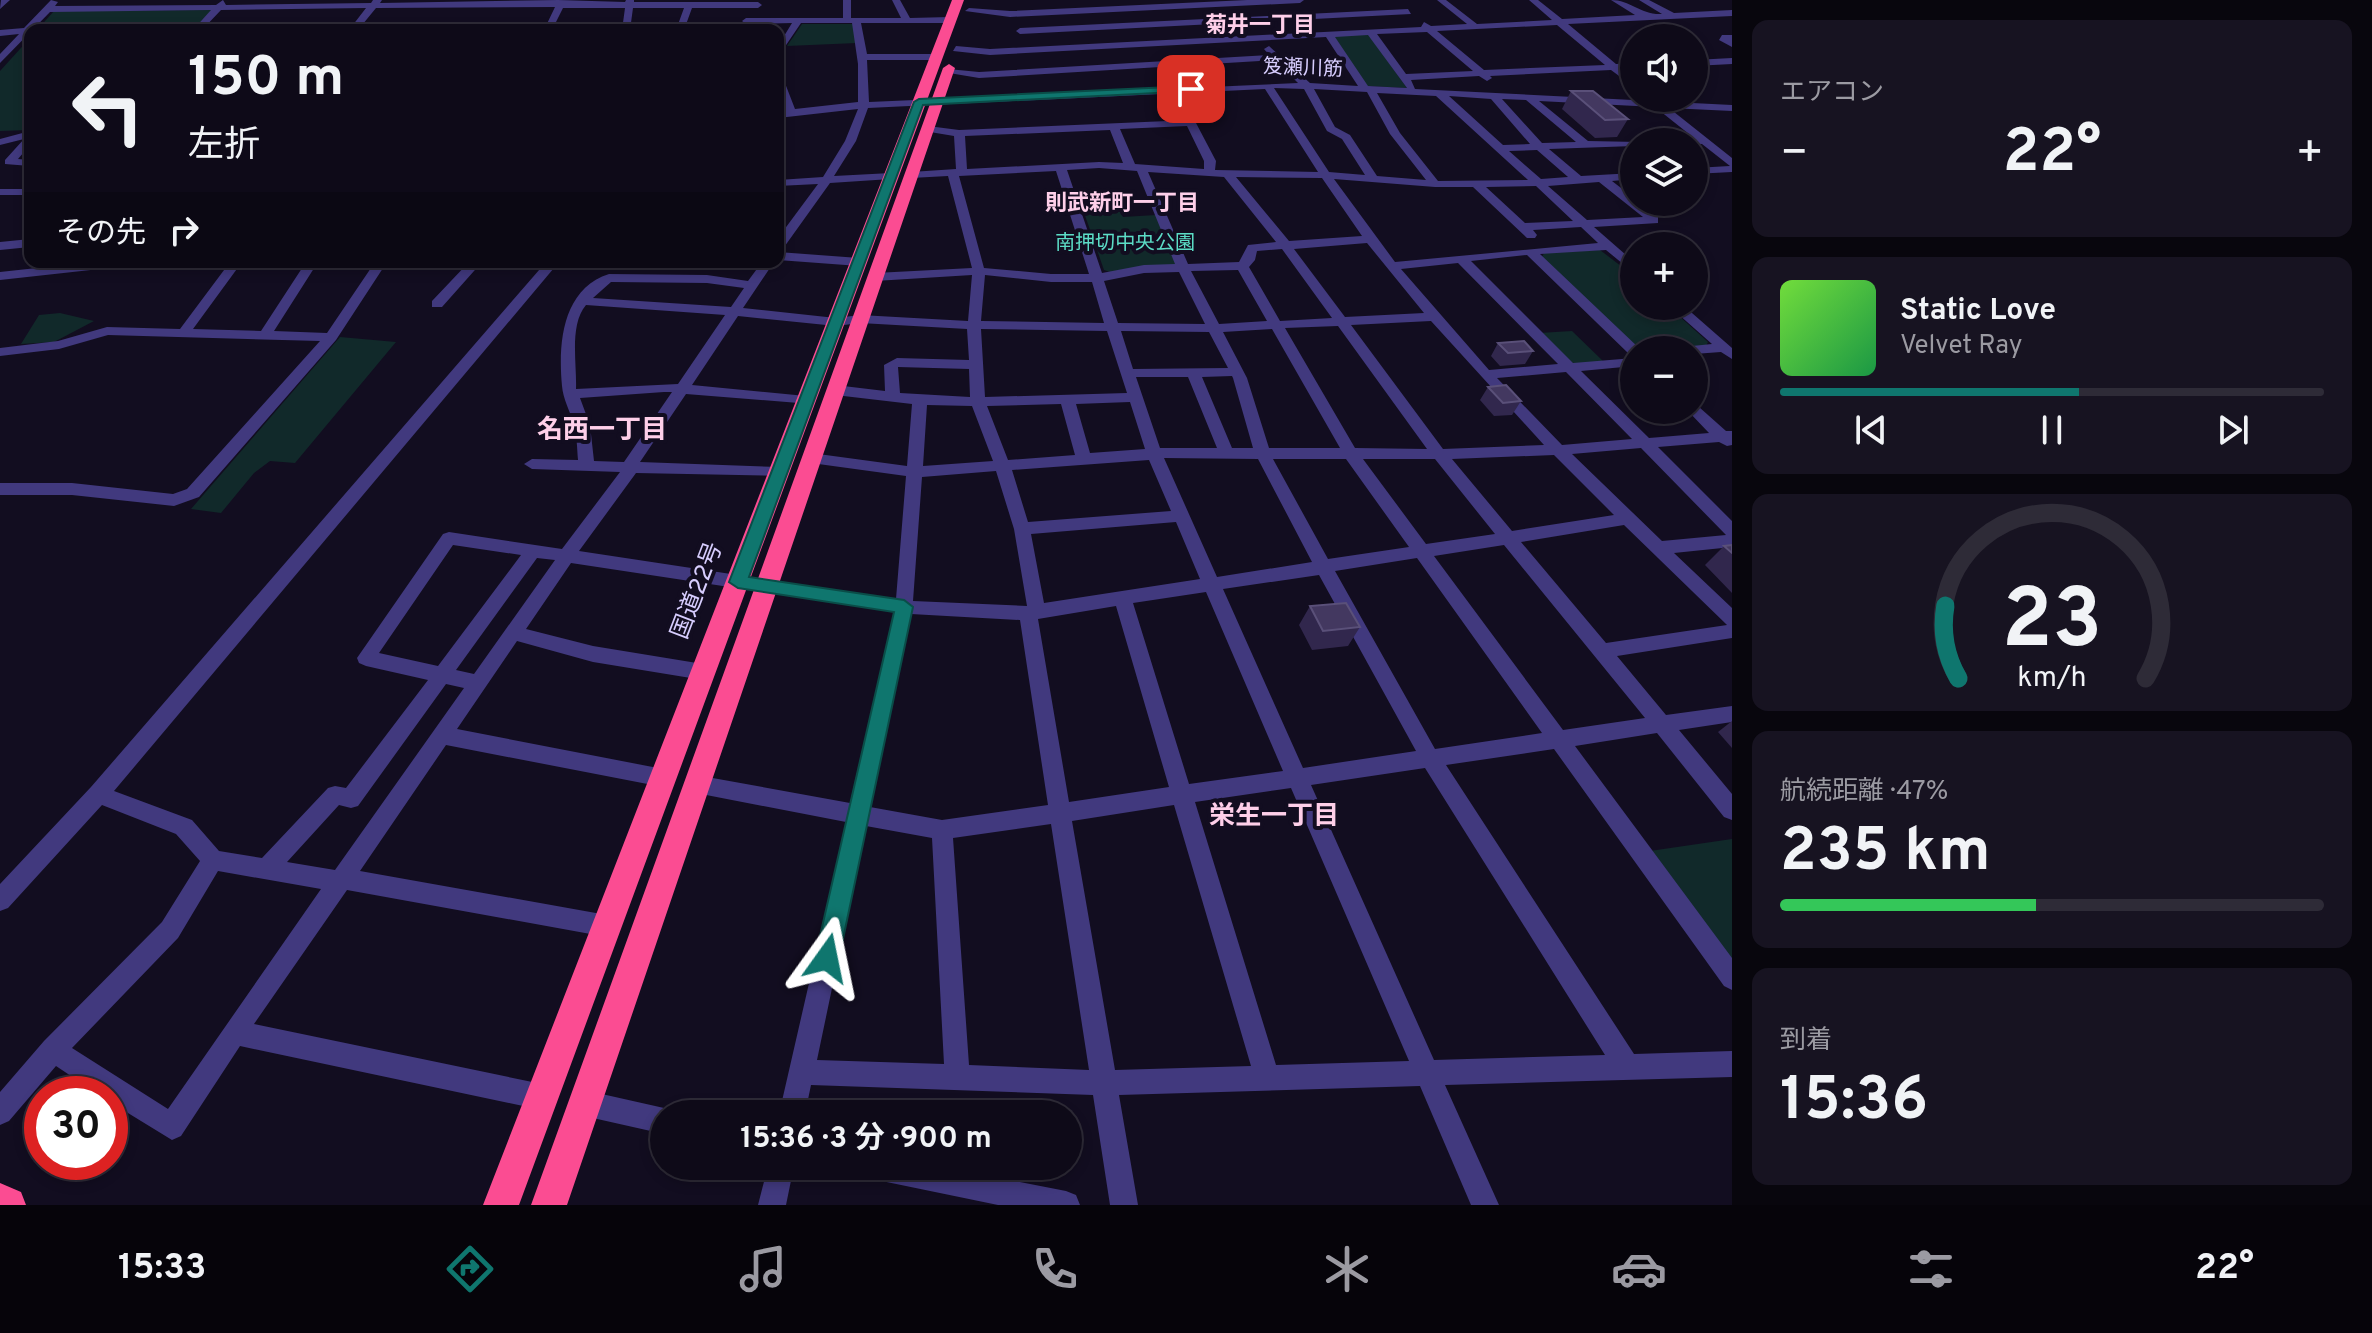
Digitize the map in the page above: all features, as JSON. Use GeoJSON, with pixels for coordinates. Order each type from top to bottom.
{"type":"FeatureCollection","features":[{"type":"Feature","properties":{"kind":"highway","name":"国道22号"},"geometry":{"type":"LineString","coordinates":[[501,1205],[806,401],[848,320],[901,176],[919,102],[958,0]]}},
{"type":"Feature","properties":{"kind":"highway","name":"国道22号"},"geometry":{"type":"LineString","coordinates":[[901,176],[928,129],[971,5]]}},
{"type":"Feature","properties":{"kind":"highway","name":"国道22号"},"geometry":{"type":"LineString","coordinates":[[549,1205],[835,390],[848,320]]}},
{"type":"Feature","properties":{"kind":"highway"},"geometry":{"type":"LineString","coordinates":[[0,1201],[8,1205]]}},
{"type":"Feature","properties":{"kind":"street"},"geometry":{"type":"LineString","coordinates":[[0,6],[6,0]]}},
{"type":"Feature","properties":{"kind":"street"},"geometry":{"type":"LineString","coordinates":[[34,24],[56,0]]}},
{"type":"Feature","properties":{"kind":"street"},"geometry":{"type":"LineString","coordinates":[[112,8],[122,0]]}},
{"type":"Feature","properties":{"kind":"street"},"geometry":{"type":"LineString","coordinates":[[784,238],[849,143],[863,105],[864,57],[851,22],[847,0]]}},
{"type":"Feature","properties":{"kind":"street"},"geometry":{"type":"LineString","coordinates":[[896,0],[906,19]]}},
{"type":"Feature","properties":{"kind":"street"},"geometry":{"type":"LineString","coordinates":[[1001,0],[1059,95]]}},
{"type":"Feature","properties":{"kind":"street"},"geometry":{"type":"LineString","coordinates":[[1096,0],[1158,77]]}},
{"type":"Feature","properties":{"kind":"street"},"geometry":{"type":"LineString","coordinates":[[971,5],[1010,14],[1104,10],[1156,4],[1300,0]]}},
{"type":"Feature","properties":{"kind":"street"},"geometry":{"type":"LineString","coordinates":[[1395,0],[1510,97]]}},
{"type":"Feature","properties":{"kind":"street"},"geometry":{"type":"LineString","coordinates":[[1441,0],[1473,25]]}},
{"type":"Feature","properties":{"kind":"street"},"geometry":{"type":"LineString","coordinates":[[1533,0],[1620,72]]}},
{"type":"Feature","properties":{"kind":"street"},"geometry":{"type":"LineString","coordinates":[[1615,0],[1646,18]]}},
{"type":"Feature","properties":{"kind":"street"},"geometry":{"type":"LineString","coordinates":[[1643,0],[1672,16]]}},
{"type":"Feature","properties":{"kind":"street"},"geometry":{"type":"LineString","coordinates":[[358,24],[376,2]]}},
{"type":"Feature","properties":{"kind":"street"},"geometry":{"type":"LineString","coordinates":[[48,9],[222,3],[629,2],[689,5],[759,2]]}},
{"type":"Feature","properties":{"kind":"street"},"geometry":{"type":"LineString","coordinates":[[627,24],[629,2]]}},
{"type":"Feature","properties":{"kind":"street"},"geometry":{"type":"LineString","coordinates":[[744,24],[759,2]]}},
{"type":"Feature","properties":{"kind":"street"},"geometry":{"type":"LineString","coordinates":[[1222,2],[1307,86],[1331,129],[1346,137],[1373,179]]}},
{"type":"Feature","properties":{"kind":"street"},"geometry":{"type":"LineString","coordinates":[[203,24],[222,3]]}},
{"type":"Feature","properties":{"kind":"street"},"geometry":{"type":"LineString","coordinates":[[551,24],[561,3]]}},
{"type":"Feature","properties":{"kind":"street"},"geometry":{"type":"LineString","coordinates":[[1156,4],[1230,87]]}},
{"type":"Feature","properties":{"kind":"street"},"geometry":{"type":"LineString","coordinates":[[1706,4],[1727,13],[1732,20]]}},
{"type":"Feature","properties":{"kind":"street"},"geometry":{"type":"LineString","coordinates":[[682,24],[689,5]]}},
{"type":"Feature","properties":{"kind":"street"},"geometry":{"type":"LineString","coordinates":[[1020,31],[1408,12]]}},
{"type":"Feature","properties":{"kind":"street"},"geometry":{"type":"LineString","coordinates":[[956,49],[990,52],[1727,13]]}},
{"type":"Feature","properties":{"kind":"street"},"geometry":{"type":"LineString","coordinates":[[746,21],[950,20]]}},
{"type":"Feature","properties":{"kind":"street"},"geometry":{"type":"LineString","coordinates":[[784,44],[797,23]]}},
{"type":"Feature","properties":{"kind":"street"},"geometry":{"type":"LineString","coordinates":[[0,33],[24,31]]}},
{"type":"Feature","properties":{"kind":"street"},"geometry":{"type":"LineString","coordinates":[[1370,31],[1415,92]]}},
{"type":"Feature","properties":{"kind":"street"},"geometry":{"type":"LineString","coordinates":[[1328,33],[1395,134],[1435,184]]}},
{"type":"Feature","properties":{"kind":"street"},"geometry":{"type":"LineString","coordinates":[[0,60],[24,34]]}},
{"type":"Feature","properties":{"kind":"street"},"geometry":{"type":"LineString","coordinates":[[1732,38],[1722,38],[1732,44]]}},
{"type":"Feature","properties":{"kind":"street"},"geometry":{"type":"LineString","coordinates":[[864,57],[936,57]]}},
{"type":"Feature","properties":{"kind":"street"},"geometry":{"type":"LineString","coordinates":[[948,72],[979,75],[1045,71],[1158,77],[1207,61],[1277,57]]}},
{"type":"Feature","properties":{"kind":"street"},"geometry":{"type":"LineString","coordinates":[[1726,62],[1732,68]]}},
{"type":"Feature","properties":{"kind":"street"},"geometry":{"type":"LineString","coordinates":[[1403,77],[1620,67]]}},
{"type":"Feature","properties":{"kind":"street","name":"笈瀬川筋"},"geometry":{"type":"LineString","coordinates":[[784,114],[863,105],[1059,95],[1158,77],[1230,87],[1307,86],[1620,101]]}},
{"type":"Feature","properties":{"kind":"street"},"geometry":{"type":"LineString","coordinates":[[1267,85],[1370,239],[1434,317],[1559,450],[1732,619]]}},
{"type":"Feature","properties":{"kind":"street"},"geometry":{"type":"LineString","coordinates":[[1439,93],[1620,257]]}},
{"type":"Feature","properties":{"kind":"street"},"geometry":{"type":"LineString","coordinates":[[784,94],[791,113]]}},
{"type":"Feature","properties":{"kind":"street"},"geometry":{"type":"LineString","coordinates":[[1494,96],[1539,146],[1578,180]]}},
{"type":"Feature","properties":{"kind":"street"},"geometry":{"type":"LineString","coordinates":[[1529,98],[1585,144]]}},
{"type":"Feature","properties":{"kind":"street"},"geometry":{"type":"LineString","coordinates":[[1590,101],[1607,114]]}},
{"type":"Feature","properties":{"kind":"street","name":"笈瀬川筋"},"geometry":{"type":"LineString","coordinates":[[1708,106],[1732,108]]}},
{"type":"Feature","properties":{"kind":"street"},"geometry":{"type":"LineString","coordinates":[[1669,112],[1689,128]]}},
{"type":"Feature","properties":{"kind":"street"},"geometry":{"type":"LineString","coordinates":[[928,129],[959,133],[1191,123],[1210,161],[1209,171]]}},
{"type":"Feature","properties":{"kind":"street"},"geometry":{"type":"LineString","coordinates":[[1113,125],[1212,328],[1237,372],[1262,452],[1324,567],[1430,758],[1627,1067]]}},
{"type":"Feature","properties":{"kind":"street"},"geometry":{"type":"LineString","coordinates":[[959,133],[957,174],[979,271],[974,325],[978,402],[1022,529],[1060,811],[1124,1205]]}},
{"type":"Feature","properties":{"kind":"street"},"geometry":{"type":"LineString","coordinates":[[1,137],[24,136]]}},
{"type":"Feature","properties":{"kind":"street"},"geometry":{"type":"LineString","coordinates":[[1498,148],[1620,140]]}},
{"type":"Feature","properties":{"kind":"street"},"geometry":{"type":"LineString","coordinates":[[24,143],[9,162],[24,163]]}},
{"type":"Feature","properties":{"kind":"street"},"geometry":{"type":"LineString","coordinates":[[1708,144],[1732,166]]}},
{"type":"Feature","properties":{"kind":"street"},"geometry":{"type":"LineString","coordinates":[[784,182],[1135,166],[1227,174],[1328,175],[1477,185],[1620,177]]}},
{"type":"Feature","properties":{"kind":"street"},"geometry":{"type":"LineString","coordinates":[[1708,169],[1732,166]]}},
{"type":"Feature","properties":{"kind":"street"},"geometry":{"type":"LineString","coordinates":[[1061,168],[1154,454],[1485,1205]]}},
{"type":"Feature","properties":{"kind":"street"},"geometry":{"type":"LineString","coordinates":[[1227,174],[1285,245],[1439,454],[1732,810]]}},
{"type":"Feature","properties":{"kind":"street"},"geometry":{"type":"LineString","coordinates":[[1522,227],[1654,220],[1601,178]]}},
{"type":"Feature","properties":{"kind":"street"},"geometry":{"type":"LineString","coordinates":[[1477,185],[1546,249]]}},
{"type":"Feature","properties":{"kind":"street"},"geometry":{"type":"LineString","coordinates":[[0,192],[24,192]]}},
{"type":"Feature","properties":{"kind":"street"},"geometry":{"type":"LineString","coordinates":[[784,257],[867,269],[1097,278],[1144,269],[1242,266],[1249,260],[1252,248],[1370,239]]}},
{"type":"Feature","properties":{"kind":"street"},"geometry":{"type":"LineString","coordinates":[[0,246],[24,244]]}},
{"type":"Feature","properties":{"kind":"street"},"geometry":{"type":"LineString","coordinates":[[1392,266],[1546,249],[1608,246]]}},
{"type":"Feature","properties":{"kind":"street"},"geometry":{"type":"LineString","coordinates":[[1530,251],[1620,338]]}},
{"type":"Feature","properties":{"kind":"street"},"geometry":{"type":"LineString","coordinates":[[1461,258],[1732,531]]}},
{"type":"Feature","properties":{"kind":"street"},"geometry":{"type":"LineString","coordinates":[[1242,266],[1350,453],[1732,978]]}},
{"type":"Feature","properties":{"kind":"street"},"geometry":{"type":"LineString","coordinates":[[0,276],[73,268]]}},
{"type":"Feature","properties":{"kind":"street"},"geometry":{"type":"LineString","coordinates":[[183,334],[232,268]]}},
{"type":"Feature","properties":{"kind":"street"},"geometry":{"type":"LineString","coordinates":[[265,335],[308,268]]}},
{"type":"Feature","properties":{"kind":"street"},"geometry":{"type":"LineString","coordinates":[[0,489],[72,489],[183,499],[193,493],[331,337],[377,268]]}},
{"type":"Feature","properties":{"kind":"street"},"geometry":{"type":"LineString","coordinates":[[437,304],[470,268]]}},
{"type":"Feature","properties":{"kind":"street"},"geometry":{"type":"LineString","coordinates":[[5,888],[98,794],[548,268]]}},
{"type":"Feature","properties":{"kind":"street"},"geometry":{"type":"LineString","coordinates":[[53,1050],[172,1127],[234,1032],[477,683],[628,473],[629,467],[764,268]]}},
{"type":"Feature","properties":{"kind":"street"},"geometry":{"type":"LineString","coordinates":[[587,466],[582,425],[571,394],[570,325],[573,312],[582,301],[599,283],[609,278],[707,279],[753,286]]}},
{"type":"Feature","properties":{"kind":"street"},"geometry":{"type":"LineString","coordinates":[[582,301],[848,320],[1114,328],[1212,328],[1434,317]]}},
{"type":"Feature","properties":{"kind":"street"},"geometry":{"type":"LineString","coordinates":[[1692,320],[1727,351]]}},
{"type":"Feature","properties":{"kind":"street"},"geometry":{"type":"LineString","coordinates":[[0,352],[59,345],[107,331],[331,337]]}},
{"type":"Feature","properties":{"kind":"street"},"geometry":{"type":"LineString","coordinates":[[893,397],[891,365],[897,362],[976,365]]}},
{"type":"Feature","properties":{"kind":"street"},"geometry":{"type":"LineString","coordinates":[[1488,374],[1620,363]]}},
{"type":"Feature","properties":{"kind":"street"},"geometry":{"type":"LineString","coordinates":[[1193,372],[1226,452]]}},
{"type":"Feature","properties":{"kind":"street"},"geometry":{"type":"LineString","coordinates":[[1129,373],[1237,372]]}},
{"type":"Feature","properties":{"kind":"street"},"geometry":{"type":"LineString","coordinates":[[571,394],[683,389],[806,401]]}},
{"type":"Feature","properties":{"kind":"street"},"geometry":{"type":"LineString","coordinates":[[835,390],[920,400],[978,402],[1137,397]]}},
{"type":"Feature","properties":{"kind":"street"},"geometry":{"type":"LineString","coordinates":[[1067,399],[1084,460]]}},
{"type":"Feature","properties":{"kind":"street"},"geometry":{"type":"LineString","coordinates":[[795,1100],[904,607],[920,400]]}},
{"type":"Feature","properties":{"kind":"street"},"geometry":{"type":"LineString","coordinates":[[1708,422],[1729,439]]}},
{"type":"Feature","properties":{"kind":"street"},"geometry":{"type":"LineString","coordinates":[[811,458],[915,472],[1154,454],[1439,454],[1729,439]]}},
{"type":"Feature","properties":{"kind":"street"},"geometry":{"type":"LineString","coordinates":[[532,464],[779,472]]}},
{"type":"Feature","properties":{"kind":"street"},"geometry":{"type":"LineString","coordinates":[[1022,529],[1182,516]]}},
{"type":"Feature","properties":{"kind":"street"},"geometry":{"type":"LineString","coordinates":[[477,683],[366,658],[449,538],[904,607],[1032,613],[1628,519]]}},
{"type":"Feature","properties":{"kind":"street"},"geometry":{"type":"LineString","coordinates":[[1658,548],[1732,541]]}},
{"type":"Feature","properties":{"kind":"street"},"geometry":{"type":"LineString","coordinates":[[267,868],[335,795],[351,799],[533,551]]}},
{"type":"Feature","properties":{"kind":"street"},"geometry":{"type":"LineString","coordinates":[[1123,599],[1267,1078]]}},
{"type":"Feature","properties":{"kind":"street"},"geometry":{"type":"LineString","coordinates":[[1602,651],[1732,631]]}},
{"type":"Feature","properties":{"kind":"street"},"geometry":{"type":"LineString","coordinates":[[513,633],[593,654],[703,672]]}},
{"type":"Feature","properties":{"kind":"street"},"geometry":{"type":"LineString","coordinates":[[696,784],[942,830],[1732,714]]}},
{"type":"Feature","properties":{"kind":"street"},"geometry":{"type":"LineString","coordinates":[[441,735],[663,778]]}},
{"type":"Feature","properties":{"kind":"street"},"geometry":{"type":"LineString","coordinates":[[98,794],[184,827],[213,860],[607,926]]}},
{"type":"Feature","properties":{"kind":"street"},"geometry":{"type":"LineString","coordinates":[[942,830],[957,1078]]}},
{"type":"Feature","properties":{"kind":"street"},"geometry":{"type":"LineString","coordinates":[[0,1112],[53,1050],[170,930],[213,860]]}},
{"type":"Feature","properties":{"kind":"street"},"geometry":{"type":"LineString","coordinates":[[234,1032],[542,1097]]}},
{"type":"Feature","properties":{"kind":"street"},"geometry":{"type":"LineString","coordinates":[[802,1072],[1104,1083],[1732,1064]]}},
{"type":"Feature","properties":{"kind":"street"},"geometry":{"type":"LineString","coordinates":[[584,1103],[650,1118]]}},
{"type":"Feature","properties":{"kind":"street"},"geometry":{"type":"LineString","coordinates":[[772,1205],[778,1180]]}},
{"type":"Feature","properties":{"kind":"street"},"geometry":{"type":"LineString","coordinates":[[942,1180],[1066,1205]]}},
{"type":"Feature","properties":{"kind":"green space"},"geometry":{"type":"Polygon","coordinates":[[[212,10],[199,24],[42,24],[54,11],[212,10]]]}},
{"type":"Feature","properties":{"kind":"green space"},"geometry":{"type":"Polygon","coordinates":[[[802,24],[854,24],[857,43],[787,46],[802,24]]]}},
{"type":"Feature","properties":{"kind":"green space"},"geometry":{"type":"Polygon","coordinates":[[[1368,34],[1407,88],[1367,86],[1333,35],[1368,34]]]}},
{"type":"Feature","properties":{"kind":"green space"},"geometry":{"type":"Polygon","coordinates":[[[24,45],[24,130],[0,131],[0,71],[24,45]]]}},
{"type":"Feature","properties":{"kind":"green space","name":"南押切中央公園"},"geometry":{"type":"Polygon","coordinates":[[[1114,201],[1123,217],[1156,215],[1176,265],[1113,273],[1104,270],[1081,204],[1114,201]]]}},
{"type":"Feature","properties":{"kind":"green space"},"geometry":{"type":"Polygon","coordinates":[[[1600,250],[1620,265],[1620,320],[1684,320],[1701,336],[1624,336],[1542,257],[1544,253],[1600,250]]]}},
{"type":"Feature","properties":{"kind":"green space"},"geometry":{"type":"Polygon","coordinates":[[[60,313],[94,321],[54,342],[21,344],[39,315],[60,313]]]}},
{"type":"Feature","properties":{"kind":"green space"},"geometry":{"type":"Polygon","coordinates":[[[1572,331],[1604,362],[1574,364],[1539,333],[1572,331]]]}},
{"type":"Feature","properties":{"kind":"green space"},"geometry":{"type":"Polygon","coordinates":[[[340,337],[396,342],[295,463],[270,461],[254,473],[221,513],[191,509],[340,337]]]}},
{"type":"Feature","properties":{"kind":"green space"},"geometry":{"type":"Polygon","coordinates":[[[1732,839],[1732,963],[1650,851],[1732,839]]]}},
{"type":"Feature","properties":{"kind":"building"},"geometry":{"type":"Polygon","coordinates":[[[1571,91],[1593,91],[1628,119],[1605,120],[1571,91]]]}},
{"type":"Feature","properties":{"kind":"building"},"geometry":{"type":"Polygon","coordinates":[[[1524,341],[1533,351],[1508,353],[1498,343],[1524,341]]]}},
{"type":"Feature","properties":{"kind":"building"},"geometry":{"type":"Polygon","coordinates":[[[1506,385],[1521,401],[1503,403],[1488,387],[1506,385]]]}},
{"type":"Feature","properties":{"kind":"building"},"geometry":{"type":"Polygon","coordinates":[[[1346,603],[1360,627],[1323,631],[1310,606],[1346,603]]]}},
{"type":"Feature","properties":{"kind":"district","name":"菊井一丁目"},"geometry":{"type":"Point","coordinates":[1260,26]}},
{"type":"Feature","properties":{"kind":"district","name":"則武新町一丁目"},"geometry":{"type":"Point","coordinates":[1122,204]}},
{"type":"Feature","properties":{"kind":"district","name":"名西一丁目"},"geometry":{"type":"Point","coordinates":[602,431]}},
{"type":"Feature","properties":{"kind":"district","name":"栄生一丁目"},"geometry":{"type":"Point","coordinates":[1274,817]}},
{"type":"Feature","properties":{"kind":"route"},"geometry":{"type":"LineString","coordinates":[[827,958],[904,607],[738,582],[919,102],[1191,89]]}}]}
